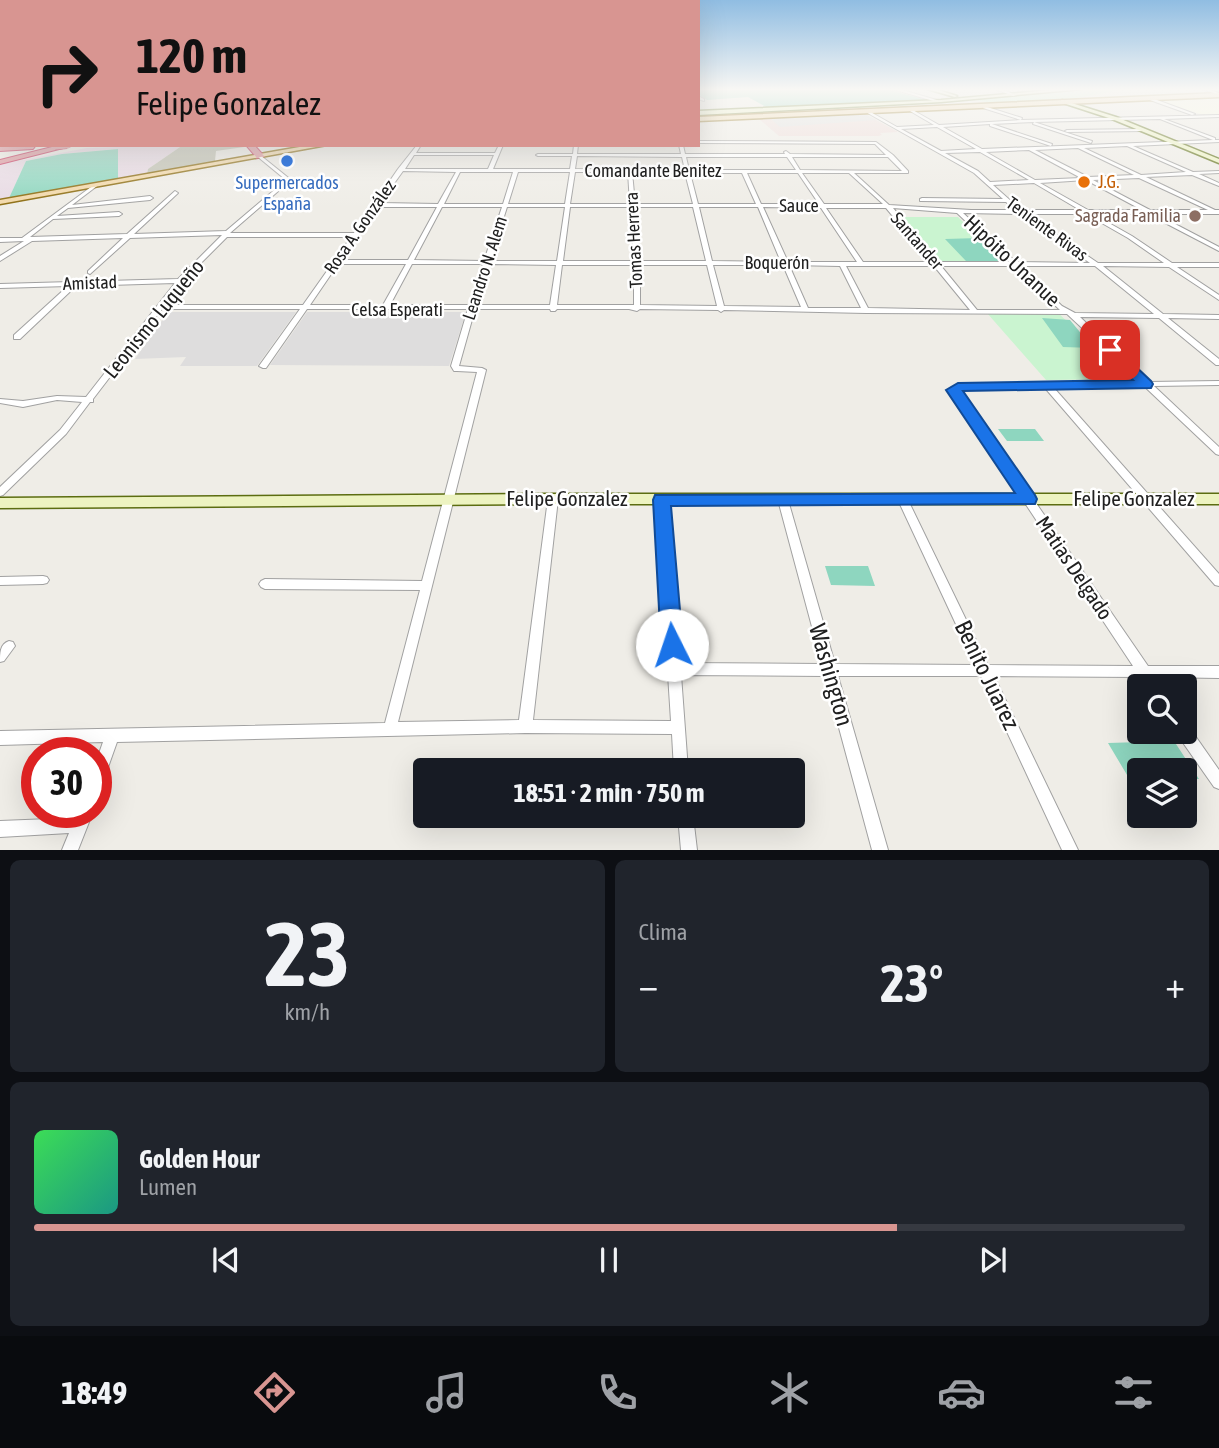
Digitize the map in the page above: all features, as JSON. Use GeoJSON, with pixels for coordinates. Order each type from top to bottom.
{"type":"FeatureCollection","features":[{"type":"Feature","properties":{"kind":"highway"},"geometry":{"type":"LineString","coordinates":[[0,161],[59,147]]}},
{"type":"Feature","properties":{"kind":"highway"},"geometry":{"type":"LineString","coordinates":[[245,157],[255,152]]}},
{"type":"Feature","properties":{"kind":"main road"},"geometry":{"type":"LineString","coordinates":[[195,167],[255,152],[304,147]]}},
{"type":"Feature","properties":{"kind":"main road"},"geometry":{"type":"LineString","coordinates":[[255,152],[312,147]]}},
{"type":"Feature","properties":{"kind":"main road"},"geometry":{"type":"LineString","coordinates":[[0,202],[245,157]]}},
{"type":"Feature","properties":{"kind":"street","name":"Teniente Rivas"},"geometry":{"type":"LineString","coordinates":[[897,129],[976,172],[1006,201],[1096,264],[1219,363]]}},
{"type":"Feature","properties":{"kind":"street"},"geometry":{"type":"LineString","coordinates":[[944,129],[1130,237],[1219,298]]}},
{"type":"Feature","properties":{"kind":"street"},"geometry":{"type":"LineString","coordinates":[[1001,129],[1056,146]]}},
{"type":"Feature","properties":{"kind":"street"},"geometry":{"type":"LineString","coordinates":[[1051,129],[1099,144]]}},
{"type":"Feature","properties":{"kind":"street"},"geometry":{"type":"LineString","coordinates":[[1140,129],[1219,161]]}},
{"type":"Feature","properties":{"kind":"street"},"geometry":{"type":"LineString","coordinates":[[1187,129],[1219,141]]}},
{"type":"Feature","properties":{"kind":"street"},"geometry":{"type":"LineString","coordinates":[[1058,131],[1143,130]]}},
{"type":"Feature","properties":{"kind":"street"},"geometry":{"type":"LineString","coordinates":[[942,152],[1219,141]]}},
{"type":"Feature","properties":{"kind":"street"},"geometry":{"type":"LineString","coordinates":[[700,142],[872,143],[878,144],[891,156]]}},
{"type":"Feature","properties":{"kind":"street"},"geometry":{"type":"LineString","coordinates":[[779,142],[797,171],[825,206],[860,263]]}},
{"type":"Feature","properties":{"kind":"street"},"geometry":{"type":"LineString","coordinates":[[1123,143],[1219,185]]}},
{"type":"Feature","properties":{"kind":"street"},"geometry":{"type":"LineString","coordinates":[[1076,145],[1218,212]]}},
{"type":"Feature","properties":{"kind":"street","name":"Rosa A. González"},"geometry":{"type":"LineString","coordinates":[[262,366],[417,147]]}},
{"type":"Feature","properties":{"kind":"street"},"geometry":{"type":"LineString","coordinates":[[490,170],[499,147]]}},
{"type":"Feature","properties":{"kind":"street"},"geometry":{"type":"LineString","coordinates":[[554,309],[576,147]]}},
{"type":"Feature","properties":{"kind":"street"},"geometry":{"type":"LineString","coordinates":[[681,147],[721,310]]}},
{"type":"Feature","properties":{"kind":"street"},"geometry":{"type":"LineString","coordinates":[[1028,148],[1219,249]]}},
{"type":"Feature","properties":{"kind":"street","name":"Leonismo Luqueño"},"geometry":{"type":"LineString","coordinates":[[0,494],[63,432],[180,281],[226,234],[289,180],[255,152]]}},
{"type":"Feature","properties":{"kind":"street"},"geometry":{"type":"LineString","coordinates":[[412,154],[496,154]]}},
{"type":"Feature","properties":{"kind":"street"},"geometry":{"type":"LineString","coordinates":[[538,155],[891,156]]}},
{"type":"Feature","properties":{"kind":"street","name":"Comandante Benitez"},"geometry":{"type":"LineString","coordinates":[[400,170],[906,172],[891,156]]}},
{"type":"Feature","properties":{"kind":"street"},"geometry":{"type":"LineString","coordinates":[[385,309],[459,170]]}},
{"type":"Feature","properties":{"kind":"street","name":"Leandro N. Alem"},"geometry":{"type":"LineString","coordinates":[[448,500],[482,370],[458,369],[455,366],[516,170]]}},
{"type":"Feature","properties":{"kind":"street","name":"Tomas Herrera"},"geometry":{"type":"LineString","coordinates":[[630,171],[637,263],[635,309]]}},
{"type":"Feature","properties":{"kind":"street"},"geometry":{"type":"LineString","coordinates":[[744,171],[806,310]]}},
{"type":"Feature","properties":{"kind":"street","name":"Santander"},"geometry":{"type":"LineString","coordinates":[[850,172],[886,206],[937,264],[973,312]]}},
{"type":"Feature","properties":{"kind":"street"},"geometry":{"type":"LineString","coordinates":[[988,184],[1219,172]]}},
{"type":"Feature","properties":{"kind":"street"},"geometry":{"type":"LineString","coordinates":[[0,259],[95,185]]}},
{"type":"Feature","properties":{"kind":"street"},"geometry":{"type":"LineString","coordinates":[[90,272],[175,192]]}},
{"type":"Feature","properties":{"kind":"street"},"geometry":{"type":"LineString","coordinates":[[69,207],[150,198]]}},
{"type":"Feature","properties":{"kind":"street"},"geometry":{"type":"LineString","coordinates":[[922,200],[1006,201]]}},
{"type":"Feature","properties":{"kind":"street","name":"Sauce"},"geometry":{"type":"LineString","coordinates":[[378,205],[886,206],[959,212],[1218,212]]}},
{"type":"Feature","properties":{"kind":"street","name":"Hipóito Unanue"},"geometry":{"type":"LineString","coordinates":[[959,212],[1219,452]]}},
{"type":"Feature","properties":{"kind":"street"},"geometry":{"type":"LineString","coordinates":[[55,218],[119,214]]}},
{"type":"Feature","properties":{"kind":"street"},"geometry":{"type":"LineString","coordinates":[[0,240],[226,234],[356,235]]}},
{"type":"Feature","properties":{"kind":"street","name":"Boquerón"},"geometry":{"type":"LineString","coordinates":[[335,262],[1219,265]]}},
{"type":"Feature","properties":{"kind":"street"},"geometry":{"type":"LineString","coordinates":[[842,263],[866,311]]}},
{"type":"Feature","properties":{"kind":"street","name":"Amistad"},"geometry":{"type":"LineString","coordinates":[[0,286],[180,281]]}},
{"type":"Feature","properties":{"kind":"street"},"geometry":{"type":"LineString","coordinates":[[17,337],[75,282]]}},
{"type":"Feature","properties":{"kind":"street","name":"Celsa Esperati"},"geometry":{"type":"LineString","coordinates":[[160,309],[1071,313]]}},
{"type":"Feature","properties":{"kind":"street"},"geometry":{"type":"LineString","coordinates":[[1071,313],[1219,317]]}},
{"type":"Feature","properties":{"kind":"street"},"geometry":{"type":"LineString","coordinates":[[1048,386],[1219,383]]}},
{"type":"Feature","properties":{"kind":"street"},"geometry":{"type":"LineString","coordinates":[[1048,386],[1219,582]]}},
{"type":"Feature","properties":{"kind":"street","name":"Matias Delgado"},"geometry":{"type":"LineString","coordinates":[[1048,386],[958,387],[954,390],[1145,674]]}},
{"type":"Feature","properties":{"kind":"street"},"geometry":{"type":"LineString","coordinates":[[2,401],[19,404],[57,398],[90,400]]}},
{"type":"Feature","properties":{"kind":"street"},"geometry":{"type":"LineString","coordinates":[[525,726],[553,499]]}},
{"type":"Feature","properties":{"kind":"street","name":"Felipe Gonzalez"},"geometry":{"type":"LineString","coordinates":[[0,503],[553,499],[1219,499]]}},
{"type":"Feature","properties":{"kind":"street"},"geometry":{"type":"LineString","coordinates":[[390,729],[448,500]]}},
{"type":"Feature","properties":{"kind":"street"},"geometry":{"type":"LineString","coordinates":[[662,500],[680,758]]}},
{"type":"Feature","properties":{"kind":"street","name":"Washington"},"geometry":{"type":"LineString","coordinates":[[783,500],[880,849]]}},
{"type":"Feature","properties":{"kind":"street","name":"Benito Juarez"},"geometry":{"type":"LineString","coordinates":[[903,500],[1070,849]]}},
{"type":"Feature","properties":{"kind":"street"},"geometry":{"type":"LineString","coordinates":[[0,581],[43,580]]}},
{"type":"Feature","properties":{"kind":"street"},"geometry":{"type":"LineString","coordinates":[[265,584],[426,586]]}},
{"type":"Feature","properties":{"kind":"street"},"geometry":{"type":"LineString","coordinates":[[674,669],[1219,672]]}},
{"type":"Feature","properties":{"kind":"street"},"geometry":{"type":"LineString","coordinates":[[0,738],[525,726],[677,727]]}},
{"type":"Feature","properties":{"kind":"street"},"geometry":{"type":"LineString","coordinates":[[1192,744],[1219,782]]}},
{"type":"Feature","properties":{"kind":"street"},"geometry":{"type":"LineString","coordinates":[[0,829],[21,826]]}},
{"type":"Feature","properties":{"kind":"street"},"geometry":{"type":"LineString","coordinates":[[71,849],[79,828]]}},
{"type":"Feature","properties":{"kind":"street"},"geometry":{"type":"LineString","coordinates":[[687,828],[689,849]]}},
{"type":"Feature","properties":{"kind":"shaded area"},"geometry":{"type":"Polygon","coordinates":[[[770,129],[892,129],[898,132],[880,133],[882,135],[878,136],[779,136],[770,129]]]}},
{"type":"Feature","properties":{"kind":"shaded area"},"geometry":{"type":"Polygon","coordinates":[[[180,147],[148,169],[147,174],[118,179],[117,149],[62,154],[26,161],[9,198],[0,199],[0,164],[87,148],[180,147]]]}},
{"type":"Feature","properties":{"kind":"shaded area"},"geometry":{"type":"Polygon","coordinates":[[[180,147],[244,147],[216,151],[215,161],[147,174],[148,169],[180,147]]]}},
{"type":"Feature","properties":{"kind":"shaded area"},"geometry":{"type":"Polygon","coordinates":[[[168,312],[296,312],[257,366],[180,366],[186,357],[135,359],[168,312]]]}},
{"type":"Feature","properties":{"kind":"shaded area"},"geometry":{"type":"Polygon","coordinates":[[[307,312],[466,312],[449,366],[270,365],[307,312]]]}},
{"type":"Feature","properties":{"kind":"green space"},"geometry":{"type":"Polygon","coordinates":[[[118,149],[118,179],[9,198],[26,161],[62,154],[118,149]]]}},
{"type":"Feature","properties":{"kind":"green space"},"geometry":{"type":"Polygon","coordinates":[[[901,217],[958,217],[1003,261],[939,261],[901,217]]]}},
{"type":"Feature","properties":{"kind":"green space"},"geometry":{"type":"Polygon","coordinates":[[[979,238],[1002,261],[966,261],[945,239],[979,238]]]}},
{"type":"Feature","properties":{"kind":"green space"},"geometry":{"type":"Polygon","coordinates":[[[1057,312],[1129,379],[1046,380],[987,313],[1057,312]]]}},
{"type":"Feature","properties":{"kind":"green space"},"geometry":{"type":"Polygon","coordinates":[[[1042,318],[1070,320],[1093,348],[1063,347],[1042,318]]]}},
{"type":"Feature","properties":{"kind":"green space"},"geometry":{"type":"Polygon","coordinates":[[[998,429],[1035,429],[1044,441],[1007,441],[998,429]]]}},
{"type":"Feature","properties":{"kind":"green space"},"geometry":{"type":"Polygon","coordinates":[[[825,566],[868,566],[875,586],[831,585],[825,566]]]}},
{"type":"Feature","properties":{"kind":"green space"},"geometry":{"type":"Polygon","coordinates":[[[1108,743],[1176,744],[1185,758],[1127,758],[1127,775],[1108,743]]]}},
{"type":"Feature","properties":{"kind":"place","name":"Supermercados España"},"geometry":{"type":"Point","coordinates":[287,161]}},
{"type":"Feature","properties":{"kind":"place","name":"J.G."},"geometry":{"type":"Point","coordinates":[1084,182]}},
{"type":"Feature","properties":{"kind":"place","name":"Sagrada Familia"},"geometry":{"type":"Point","coordinates":[1195,216]}},
{"type":"Feature","properties":{"kind":"route"},"geometry":{"type":"LineString","coordinates":[[672,645],[662,500],[1028,499],[954,390],[956,387],[1146,384],[1110,350]]}}]}
